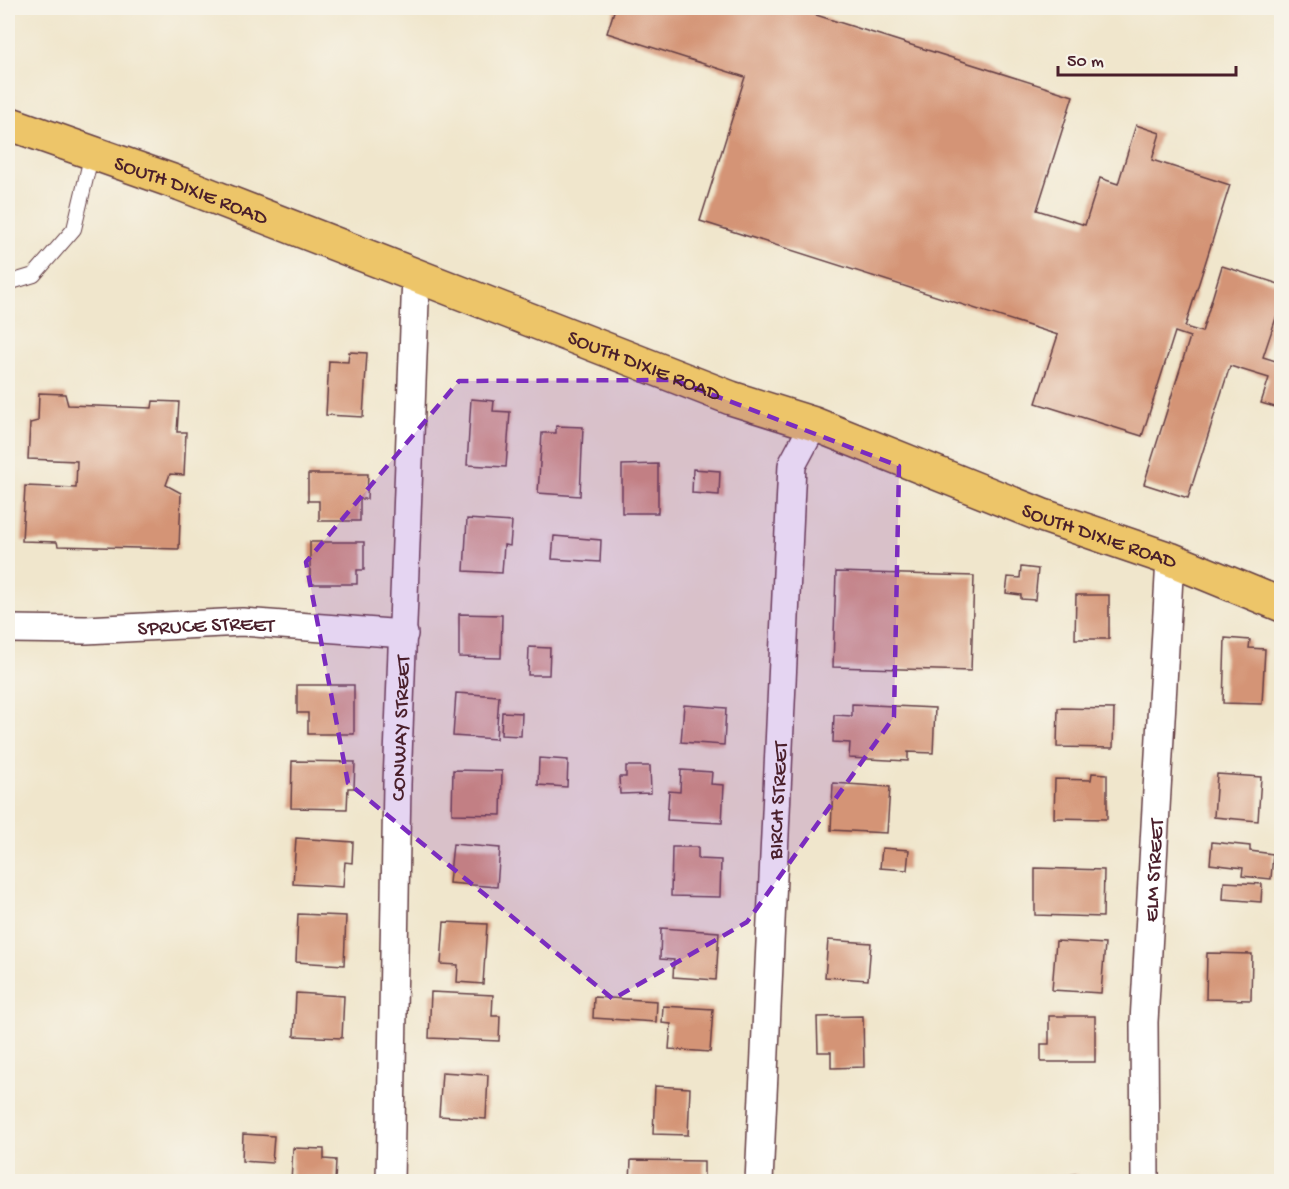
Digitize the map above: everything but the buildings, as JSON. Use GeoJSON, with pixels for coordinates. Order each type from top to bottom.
{"type":"FeatureCollection","features":[{"type":"Feature","properties":{"kind":"main road","name":"SOUTH DIXIE ROAD"},"geometry":{"type":"LineString","coordinates":[[8,123],[181,184],[731,398],[814,424],[1041,515],[1170,559],[1281,604]]}},
{"type":"Feature","properties":{"kind":"street","name":"CONWAY STREET"},"geometry":{"type":"LineString","coordinates":[[390,1182],[397,795],[416,275]]}},
{"type":"Feature","properties":{"kind":"street","name":"BIRCH STREET"},"geometry":{"type":"LineString","coordinates":[[759,1182],[792,465],[814,424]]}},
{"type":"Feature","properties":{"kind":"street","name":"ELM STREET"},"geometry":{"type":"LineString","coordinates":[[1145,1182],[1144,1022],[1170,559]]}},
{"type":"Feature","properties":{"kind":"street","name":"SPRUCE STREET"},"geometry":{"type":"LineString","coordinates":[[8,629],[86,630],[242,622],[404,634]]}},
{"type":"Feature","properties":{"kind":"lane"},"geometry":{"type":"LineString","coordinates":[[8,283],[34,275],[75,229],[92,153]]}},
{"type":"Feature","properties":{"kind":"highlighted area"},"geometry":{"type":"Polygon","coordinates":[[[674,380],[899,466],[894,717],[747,922],[613,999],[348,783],[306,562],[459,381],[674,380]]]}}]}
